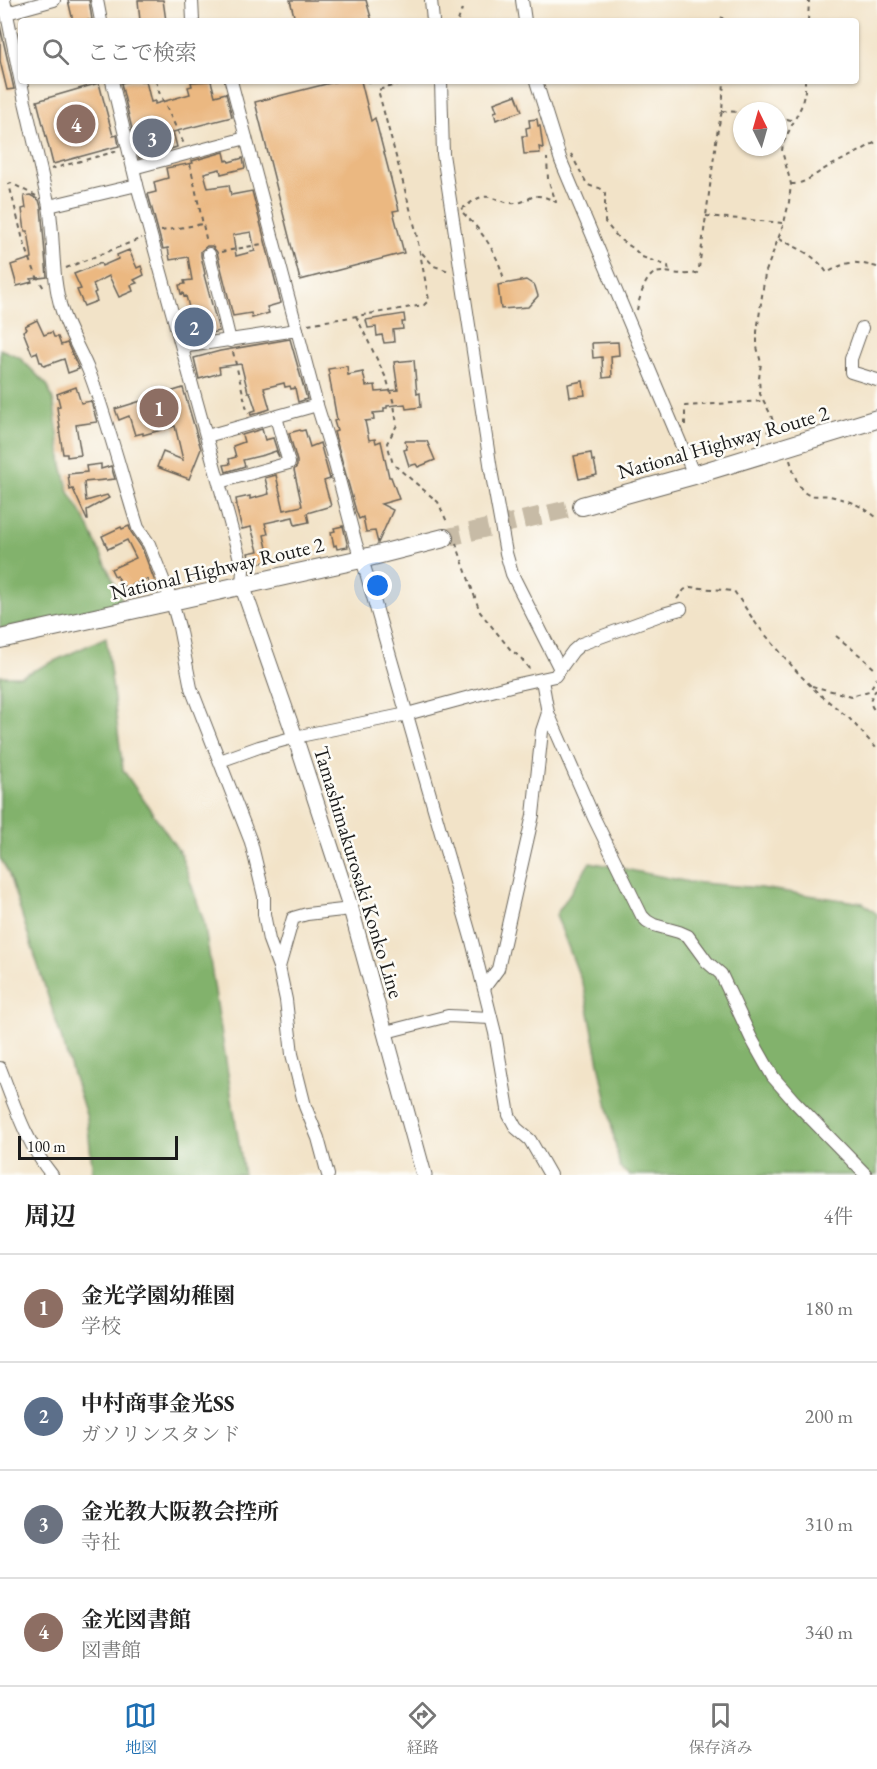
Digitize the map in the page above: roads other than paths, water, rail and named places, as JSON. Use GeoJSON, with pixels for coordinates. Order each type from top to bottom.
{"type":"FeatureCollection","features":[{"type":"Feature","properties":{"kind":"highway","name":"National Highway Route 2"},"geometry":{"type":"LineString","coordinates":[[582,506],[694,475],[877,419]]}},
{"type":"Feature","properties":{"kind":"highway","name":"National Highway Route 2"},"geometry":{"type":"LineString","coordinates":[[0,639],[172,602],[450,537]]}},
{"type":"Feature","properties":{"kind":"main road","name":"Tamashimakurosaki Konko Line"},"geometry":{"type":"LineString","coordinates":[[242,585],[351,909],[424,1175]]}},
{"type":"Feature","properties":{"kind":"street"},"geometry":{"type":"LineString","coordinates":[[4,0],[18,60]]}},
{"type":"Feature","properties":{"kind":"street"},"geometry":{"type":"LineString","coordinates":[[8,13],[54,0]]}},
{"type":"Feature","properties":{"kind":"street"},"geometry":{"type":"LineString","coordinates":[[99,0],[101,18]]}},
{"type":"Feature","properties":{"kind":"street"},"geometry":{"type":"LineString","coordinates":[[192,0],[193,18]]}},
{"type":"Feature","properties":{"kind":"street"},"geometry":{"type":"LineString","coordinates":[[430,0],[433,18]]}},
{"type":"Feature","properties":{"kind":"street"},"geometry":{"type":"LineString","coordinates":[[522,0],[525,18]]}},
{"type":"Feature","properties":{"kind":"street"},"geometry":{"type":"LineString","coordinates":[[23,84],[52,224],[54,274],[61,311],[89,371],[138,528],[149,544],[172,602],[182,636],[191,688],[251,842],[264,896],[264,914],[269,940],[279,967],[286,1000],[292,1054],[305,1106],[318,1138],[328,1175]]}},
{"type":"Feature","properties":{"kind":"street"},"geometry":{"type":"LineString","coordinates":[[113,84],[150,234],[243,570],[242,585]]}},
{"type":"Feature","properties":{"kind":"street"},"geometry":{"type":"LineString","coordinates":[[232,84],[316,405],[332,453],[472,941],[491,1018],[509,1115],[516,1128],[530,1140],[550,1175]]}},
{"type":"Feature","properties":{"kind":"street"},"geometry":{"type":"LineString","coordinates":[[441,84],[443,154],[490,470],[506,553],[512,574],[560,669]]}},
{"type":"Feature","properties":{"kind":"street"},"geometry":{"type":"LineString","coordinates":[[537,84],[561,161],[694,475]]}},
{"type":"Feature","properties":{"kind":"street"},"geometry":{"type":"LineString","coordinates":[[133,168],[246,138]]}},
{"type":"Feature","properties":{"kind":"street"},"geometry":{"type":"LineString","coordinates":[[48,204],[137,185]]}},
{"type":"Feature","properties":{"kind":"street"},"geometry":{"type":"LineString","coordinates":[[209,254],[230,341]]}},
{"type":"Feature","properties":{"kind":"street"},"geometry":{"type":"LineString","coordinates":[[182,347],[230,341],[296,328]]}},
{"type":"Feature","properties":{"kind":"street"},"geometry":{"type":"LineString","coordinates":[[862,328],[851,359],[851,372],[877,380]]}},
{"type":"Feature","properties":{"kind":"street"},"geometry":{"type":"LineString","coordinates":[[207,436],[316,405]]}},
{"type":"Feature","properties":{"kind":"street"},"geometry":{"type":"LineString","coordinates":[[219,482],[289,463],[276,417]]}},
{"type":"Feature","properties":{"kind":"street"},"geometry":{"type":"LineString","coordinates":[[220,761],[295,737],[407,714],[555,676],[580,644],[681,609]]}},
{"type":"Feature","properties":{"kind":"street"},"geometry":{"type":"LineString","coordinates":[[539,680],[548,713],[594,818],[642,916],[654,925],[688,936],[707,962],[721,974],[751,1038],[773,1077],[866,1175]]}},
{"type":"Feature","properties":{"kind":"street"},"geometry":{"type":"LineString","coordinates":[[484,988],[498,969],[533,815],[542,731],[548,713]]}},
{"type":"Feature","properties":{"kind":"street"},"geometry":{"type":"LineString","coordinates":[[279,967],[293,918],[307,914],[351,909]]}},
{"type":"Feature","properties":{"kind":"street"},"geometry":{"type":"LineString","coordinates":[[386,1032],[448,1016],[491,1018]]}},
{"type":"Feature","properties":{"kind":"street"},"geometry":{"type":"LineString","coordinates":[[0,1068],[29,1138],[42,1163],[52,1175]]}},
{"type":"Feature","properties":{"kind":"tunnel"},"geometry":{"type":"LineString","coordinates":[[444,538],[582,506]]}},
{"type":"Feature","properties":{"kind":"place","name":"金光図書館"},"geometry":{"type":"Point","coordinates":[76,124]}},
{"type":"Feature","properties":{"kind":"place","name":"金光教大阪教会控所"},"geometry":{"type":"Point","coordinates":[152,138]}},
{"type":"Feature","properties":{"kind":"place","name":"中村商事金光SS"},"geometry":{"type":"Point","coordinates":[194,327]}},
{"type":"Feature","properties":{"kind":"place","name":"金光学園幼稚園"},"geometry":{"type":"Point","coordinates":[159,408]}}]}
